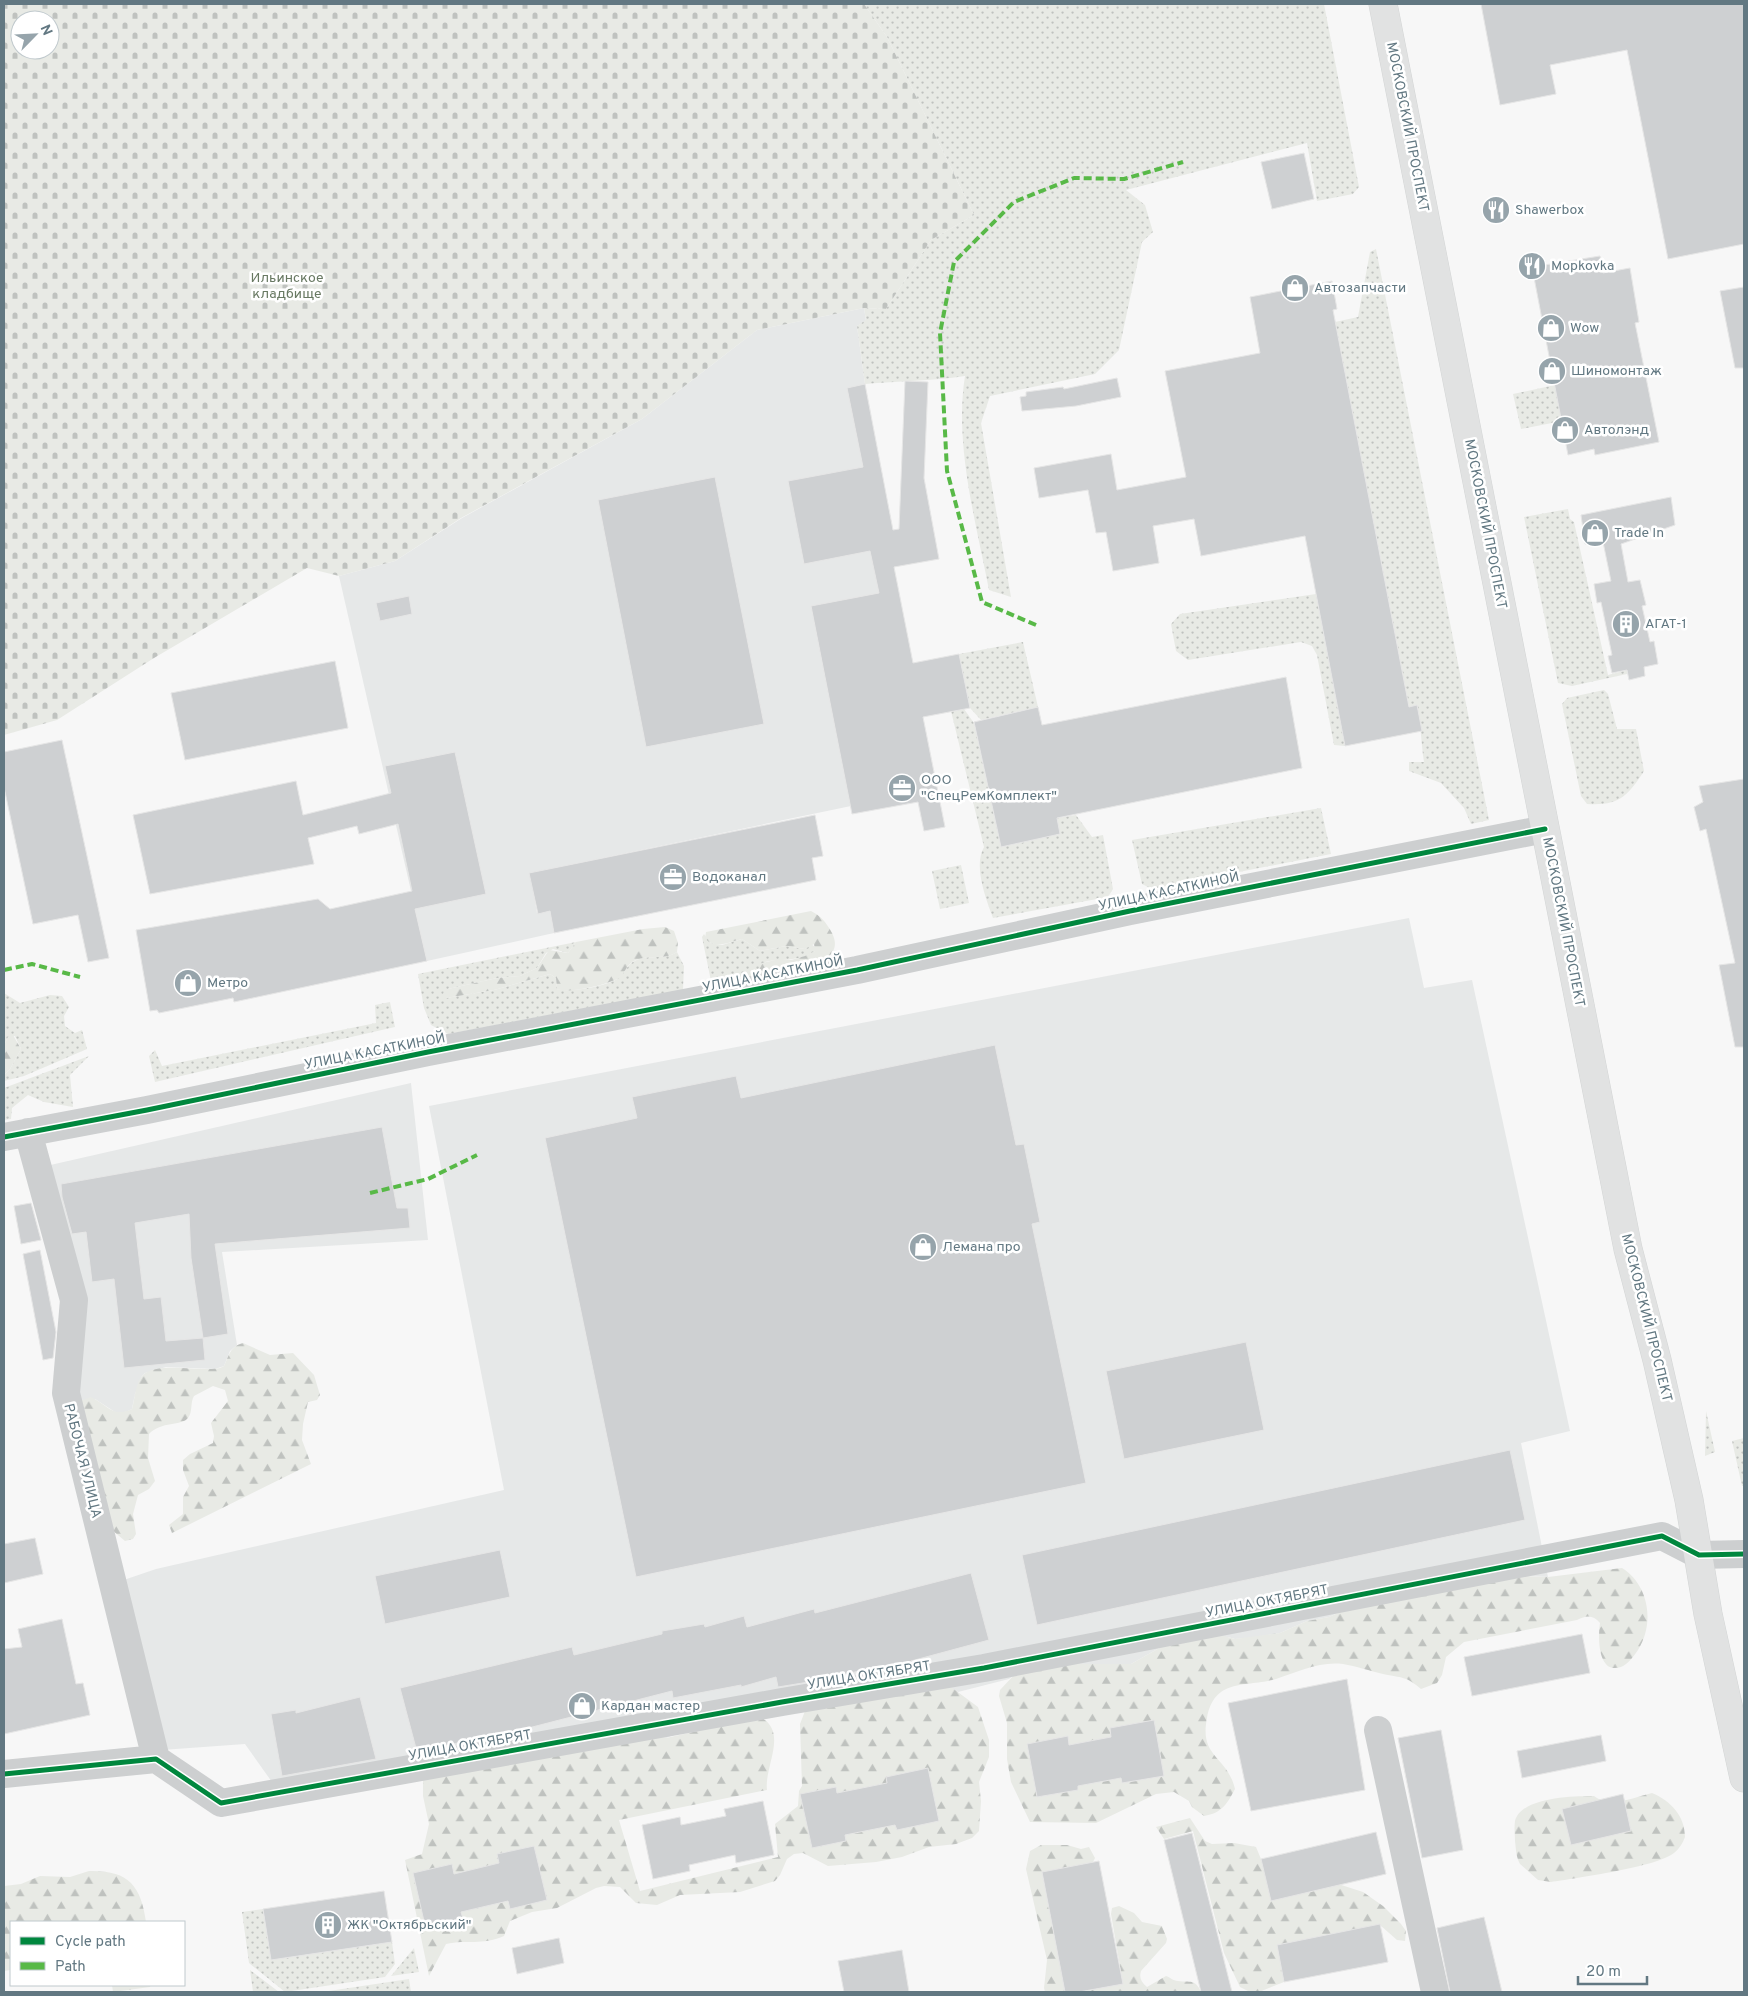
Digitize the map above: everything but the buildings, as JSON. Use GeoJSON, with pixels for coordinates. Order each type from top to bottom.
{"type":"FeatureCollection","features":[{"type":"Feature","properties":{"kind":"main road","name":"МОСКОВСКИЙ ПРОСПЕКТ"},"geometry":{"type":"LineString","coordinates":[[1383,4],[1628,1249],[1657,1360],[1700,1555],[1710,1623],[1744,1778]]}},
{"type":"Feature","properties":{"kind":"street","name":"УЛИЦА КАСАТКИНОЙ"},"geometry":{"type":"LineString","coordinates":[[16,1134],[147,1110],[428,1052],[848,972],[1139,909],[1545,830]]}},
{"type":"Feature","properties":{"kind":"street","name":"РАБОЧАЯ УЛИЦА"},"geometry":{"type":"LineString","coordinates":[[16,1134],[74,1300],[66,1393],[156,1759]]}},
{"type":"Feature","properties":{"kind":"street","name":"УЛИЦА ОКТЯБРЯТ"},"geometry":{"type":"LineString","coordinates":[[156,1759],[221,1803],[782,1702],[984,1668],[1662,1536],[1700,1555],[1744,1554]]}},
{"type":"Feature","properties":{"kind":"street"},"geometry":{"type":"LineString","coordinates":[[1378,1730],[1435,1992]]}},
{"type":"Feature","properties":{"kind":"street"},"geometry":{"type":"LineString","coordinates":[[4,1774],[156,1759]]}},
{"type":"Feature","properties":{"kind":"shaded area"},"geometry":{"type":"Polygon","coordinates":[[[864,308],[866,321],[857,326],[865,384],[847,388],[863,467],[854,469],[879,593],[811,606],[851,806],[530,873],[537,913],[550,911],[554,933],[427,961],[339,576],[395,561],[462,518],[642,419],[757,330],[864,308]]]}},
{"type":"Feature","properties":{"kind":"shaded area"},"geometry":{"type":"Polygon","coordinates":[[[1409,918],[1424,988],[1472,980],[1570,1431],[1521,1443],[1548,1577],[1531,1576],[1355,1605],[1329,1617],[1307,1621],[1280,1633],[1250,1638],[1235,1639],[1228,1637],[1161,1647],[1131,1664],[1071,1664],[1014,1675],[1009,1679],[958,1692],[944,1684],[676,1734],[666,1738],[658,1735],[284,1799],[245,1744],[148,1751],[112,1584],[156,1569],[504,1490],[429,1106],[1409,918]]]}},
{"type":"Feature","properties":{"kind":"shaded area"},"geometry":{"type":"Polygon","coordinates":[[[411,1083],[428,1240],[222,1252],[237,1345],[230,1351],[224,1366],[215,1369],[166,1367],[145,1373],[135,1394],[132,1409],[124,1413],[115,1412],[95,1399],[80,1401],[46,1166],[411,1083]]]}},
{"type":"Feature","properties":{"kind":"green space","name":"Ильинское кладбище"},"geometry":{"type":"Polygon","coordinates":[[[4,4],[864,4],[887,37],[974,215],[931,240],[886,309],[864,308],[757,330],[642,419],[461,518],[395,561],[339,576],[307,568],[154,658],[57,720],[4,735],[4,4]]]}},
{"type":"Feature","properties":{"kind":"green space"},"geometry":{"type":"Polygon","coordinates":[[[864,4],[1324,4],[1359,187],[1353,194],[1317,201],[1307,143],[1126,190],[1145,205],[1153,232],[1142,242],[1119,350],[1095,374],[990,396],[981,423],[1011,597],[989,590],[964,456],[962,402],[965,376],[865,384],[857,326],[866,320],[864,308],[886,309],[931,240],[974,215],[887,37],[864,4]]]}},
{"type":"Feature","properties":{"kind":"green space"},"geometry":{"type":"Polygon","coordinates":[[[1376,249],[1489,820],[1471,824],[1464,808],[1441,783],[1409,771],[1409,762],[1424,762],[1417,705],[1409,707],[1335,322],[1358,317],[1370,252],[1376,249]]]}},
{"type":"Feature","properties":{"kind":"green space"},"geometry":{"type":"Polygon","coordinates":[[[1555,385],[1562,421],[1521,429],[1513,394],[1555,385]]]}},
{"type":"Feature","properties":{"kind":"green space"},"geometry":{"type":"Polygon","coordinates":[[[1568,509],[1570,519],[1574,522],[1608,675],[1627,670],[1627,674],[1572,686],[1558,683],[1524,517],[1568,509]]]}},
{"type":"Feature","properties":{"kind":"green space"},"geometry":{"type":"Polygon","coordinates":[[[1316,594],[1345,746],[1334,745],[1317,655],[1312,646],[1301,642],[1188,660],[1176,651],[1171,624],[1180,614],[1316,594]]]}},
{"type":"Feature","properties":{"kind":"green space"},"geometry":{"type":"Polygon","coordinates":[[[1023,642],[1038,707],[981,720],[970,708],[959,654],[1023,642]]]}},
{"type":"Feature","properties":{"kind":"green space"},"geometry":{"type":"Polygon","coordinates":[[[1604,690],[1608,694],[1617,729],[1636,729],[1644,771],[1633,787],[1622,798],[1607,803],[1587,804],[1581,796],[1562,704],[1567,698],[1604,690]]]}},
{"type":"Feature","properties":{"kind":"green space"},"geometry":{"type":"Polygon","coordinates":[[[964,709],[974,723],[1001,847],[1060,834],[1057,818],[1076,815],[1092,837],[1103,835],[1113,889],[1108,897],[993,918],[980,873],[981,855],[984,847],[951,711],[964,709]]]}},
{"type":"Feature","properties":{"kind":"green space"},"geometry":{"type":"Polygon","coordinates":[[[1321,808],[1331,854],[1152,889],[1142,884],[1132,840],[1321,808]]]}},
{"type":"Feature","properties":{"kind":"green space"},"geometry":{"type":"Polygon","coordinates":[[[961,865],[969,903],[940,909],[932,871],[961,865]]]}},
{"type":"Feature","properties":{"kind":"green space"},"geometry":{"type":"Polygon","coordinates":[[[811,911],[828,926],[835,944],[832,953],[824,960],[813,965],[767,974],[758,972],[762,963],[780,959],[791,960],[815,951],[814,944],[805,949],[786,946],[760,951],[742,939],[713,944],[705,938],[706,932],[811,911]]]}},
{"type":"Feature","properties":{"kind":"green space"},"geometry":{"type":"Polygon","coordinates":[[[665,927],[674,931],[678,943],[677,952],[668,956],[644,958],[634,961],[620,977],[604,984],[577,990],[562,990],[557,989],[556,978],[550,974],[494,990],[446,998],[443,995],[444,991],[448,989],[497,978],[520,976],[537,968],[549,950],[568,953],[576,942],[643,929],[665,927]]]}},
{"type":"Feature","properties":{"kind":"green space"},"geometry":{"type":"Polygon","coordinates":[[[704,934],[710,943],[722,945],[742,939],[760,951],[786,946],[805,949],[811,944],[815,947],[815,951],[803,957],[765,962],[767,974],[712,986],[702,937],[704,934]]]}},
{"type":"Feature","properties":{"kind":"green space"},"geometry":{"type":"Polygon","coordinates":[[[576,942],[568,953],[553,949],[546,953],[537,968],[520,976],[497,978],[448,989],[446,998],[494,990],[550,974],[556,978],[557,989],[587,988],[612,982],[629,965],[639,959],[663,957],[677,952],[684,966],[683,990],[448,1034],[431,1025],[424,1008],[418,974],[576,942]]]}},
{"type":"Feature","properties":{"kind":"green space"},"geometry":{"type":"Polygon","coordinates":[[[4,993],[20,1003],[50,995],[62,996],[69,1007],[64,1016],[65,1026],[75,1033],[82,1030],[87,1049],[24,1076],[4,1081],[4,1075],[10,1069],[21,1049],[15,1036],[7,1039],[4,1045],[4,993]]]}},
{"type":"Feature","properties":{"kind":"green space"},"geometry":{"type":"Polygon","coordinates":[[[390,1002],[395,1027],[155,1082],[149,1056],[155,1050],[162,1066],[376,1023],[375,1005],[390,1002]]]}},
{"type":"Feature","properties":{"kind":"green space"},"geometry":{"type":"Polygon","coordinates":[[[13,1035],[21,1049],[10,1069],[4,1075],[4,1045],[8,1037],[13,1035]]]}},
{"type":"Feature","properties":{"kind":"green space"},"geometry":{"type":"Polygon","coordinates":[[[89,1056],[70,1075],[73,1107],[44,1102],[28,1095],[12,1108],[11,1119],[4,1120],[4,1088],[89,1056]]]}},
{"type":"Feature","properties":{"kind":"green space"},"geometry":{"type":"Polygon","coordinates":[[[243,1343],[270,1355],[293,1353],[314,1375],[320,1395],[317,1400],[308,1402],[303,1424],[302,1440],[311,1464],[172,1533],[169,1525],[183,1514],[183,1497],[189,1486],[183,1470],[183,1460],[190,1454],[213,1443],[214,1436],[211,1423],[228,1401],[225,1390],[213,1386],[194,1396],[188,1418],[181,1422],[159,1427],[149,1434],[148,1458],[155,1481],[149,1489],[138,1495],[133,1514],[136,1534],[133,1539],[125,1541],[112,1530],[80,1401],[91,1397],[115,1411],[120,1412],[132,1409],[138,1382],[149,1371],[168,1368],[220,1368],[224,1366],[235,1346],[243,1343]]]}},
{"type":"Feature","properties":{"kind":"green space"},"geometry":{"type":"Polygon","coordinates":[[[1706,1411],[1715,1452],[1705,1456],[1706,1411]]]}},
{"type":"Feature","properties":{"kind":"green space"},"geometry":{"type":"Polygon","coordinates":[[[1744,1438],[1744,1486],[1742,1486],[1732,1441],[1744,1438]]]}},
{"type":"Feature","properties":{"kind":"green space"},"geometry":{"type":"Polygon","coordinates":[[[1622,1568],[1638,1584],[1643,1594],[1648,1617],[1643,1639],[1638,1650],[1621,1667],[1613,1668],[1603,1660],[1599,1645],[1600,1623],[1595,1618],[1584,1617],[1577,1620],[1464,1642],[1446,1657],[1442,1675],[1437,1683],[1421,1689],[1404,1678],[1334,1663],[1300,1670],[1265,1682],[1243,1684],[1224,1690],[1211,1705],[1207,1718],[1207,1741],[1210,1749],[1226,1769],[1235,1789],[1223,1807],[1210,1815],[1204,1816],[1192,1807],[1189,1801],[1174,1792],[1156,1794],[1096,1823],[1030,1822],[1011,1782],[1007,1759],[1007,1723],[999,1696],[1000,1690],[1014,1675],[1071,1664],[1131,1664],[1161,1647],[1220,1635],[1235,1639],[1280,1633],[1307,1621],[1329,1617],[1355,1605],[1523,1576],[1548,1577],[1622,1568]]]}},
{"type":"Feature","properties":{"kind":"green space"},"geometry":{"type":"Polygon","coordinates":[[[951,1687],[978,1707],[989,1740],[989,1757],[979,1782],[981,1801],[979,1831],[972,1838],[956,1844],[929,1847],[902,1857],[876,1862],[828,1866],[803,1853],[794,1854],[787,1859],[780,1875],[775,1881],[740,1892],[680,1895],[657,1905],[636,1903],[620,1887],[604,1886],[596,1888],[557,1908],[532,1912],[510,1921],[504,1936],[496,1939],[446,1944],[429,1976],[405,1860],[422,1854],[429,1824],[423,1796],[423,1777],[659,1735],[666,1738],[760,1717],[769,1723],[773,1731],[774,1740],[767,1790],[619,1820],[640,1891],[778,1857],[775,1824],[798,1806],[799,1791],[802,1786],[800,1724],[805,1711],[951,1687]]]}},
{"type":"Feature","properties":{"kind":"green space"},"geometry":{"type":"Polygon","coordinates":[[[1652,1793],[1671,1805],[1683,1822],[1685,1837],[1681,1846],[1665,1858],[1615,1871],[1551,1882],[1538,1880],[1520,1864],[1516,1850],[1515,1821],[1519,1813],[1527,1807],[1562,1798],[1594,1796],[1608,1802],[1615,1802],[1652,1793]]]}},
{"type":"Feature","properties":{"kind":"green space"},"geometry":{"type":"Polygon","coordinates":[[[1190,1818],[1205,1841],[1212,1844],[1234,1843],[1256,1847],[1261,1859],[1363,1892],[1383,1906],[1401,1924],[1406,1931],[1405,1941],[1397,1940],[1380,1925],[1277,1945],[1284,1982],[1259,1992],[1250,1992],[1240,1987],[1224,1953],[1193,1831],[1164,1839],[1156,1827],[1190,1818]]]}},
{"type":"Feature","properties":{"kind":"green space"},"geometry":{"type":"Polygon","coordinates":[[[1041,1845],[1067,1845],[1081,1849],[1089,1847],[1095,1858],[1093,1862],[1042,1873],[1065,1992],[1045,1992],[1044,1988],[1047,1960],[1026,1869],[1030,1851],[1041,1845]]]}},
{"type":"Feature","properties":{"kind":"green space"},"geometry":{"type":"Polygon","coordinates":[[[89,1871],[102,1871],[123,1877],[136,1889],[144,1909],[146,1921],[10,1921],[10,1970],[4,1971],[4,1886],[21,1884],[40,1876],[70,1877],[89,1871]]]}},
{"type":"Feature","properties":{"kind":"green space"},"geometry":{"type":"Polygon","coordinates":[[[1119,1906],[1134,1913],[1142,1922],[1162,1926],[1167,1939],[1166,1943],[1141,1971],[1140,1978],[1142,1982],[1147,1987],[1166,1976],[1176,1981],[1194,1983],[1201,1992],[1079,1992],[1123,1984],[1111,1914],[1112,1908],[1119,1906]]]}},
{"type":"Feature","properties":{"kind":"green space"},"geometry":{"type":"Polygon","coordinates":[[[263,1909],[271,1960],[392,1942],[395,1964],[385,1977],[285,1992],[249,1963],[242,1912],[263,1909]]]}},
{"type":"Feature","properties":{"kind":"green space"},"geometry":{"type":"Polygon","coordinates":[[[414,1948],[419,1972],[391,1976],[414,1948]]]}},
{"type":"Feature","properties":{"kind":"green space"},"geometry":{"type":"Polygon","coordinates":[[[250,1970],[279,1992],[253,1992],[250,1970]]]}},
{"type":"Feature","properties":{"kind":"green space"},"geometry":{"type":"Polygon","coordinates":[[[409,1979],[411,1992],[322,1992],[409,1979]]]}},
{"type":"Feature","properties":{"kind":"green space"},"geometry":{"type":"Polygon","coordinates":[[[112,1986],[150,1986],[150,1987],[113,1992],[112,1986]]]}},
{"type":"Feature","properties":{"kind":"marked path"},"geometry":{"type":"LineString","coordinates":[[1036,625],[982,602],[947,471],[940,333],[954,262],[1014,202],[1074,178],[1124,179],[1183,162]]}},
{"type":"Feature","properties":{"kind":"marked path"},"geometry":{"type":"LineString","coordinates":[[4,970],[32,964],[80,977]]}},
{"type":"Feature","properties":{"kind":"marked path"},"geometry":{"type":"LineString","coordinates":[[370,1193],[428,1179],[477,1155]]}},
{"type":"Feature","properties":{"kind":"cycle path"},"geometry":{"type":"LineString","coordinates":[[4,1137],[147,1110],[428,1052],[857,970],[1130,911],[1545,829]]}},
{"type":"Feature","properties":{"kind":"cycle path"},"geometry":{"type":"LineString","coordinates":[[4,1774],[156,1759],[221,1803],[782,1702],[984,1668],[1662,1536],[1699,1555],[1744,1554]]}},
{"type":"Feature","properties":{"kind":"place","name":"Shawerbox"},"geometry":{"type":"Point","coordinates":[1496,210]}},
{"type":"Feature","properties":{"kind":"place","name":"Mopkovka"},"geometry":{"type":"Point","coordinates":[1532,266]}},
{"type":"Feature","properties":{"kind":"place","name":"Автозапчасти"},"geometry":{"type":"Point","coordinates":[1295,288]}},
{"type":"Feature","properties":{"kind":"place","name":"Wow"},"geometry":{"type":"Point","coordinates":[1551,328]}},
{"type":"Feature","properties":{"kind":"place","name":"Шиномонтаж"},"geometry":{"type":"Point","coordinates":[1552,371]}},
{"type":"Feature","properties":{"kind":"place","name":"Автолэнд"},"geometry":{"type":"Point","coordinates":[1565,430]}},
{"type":"Feature","properties":{"kind":"place","name":"Trade In"},"geometry":{"type":"Point","coordinates":[1595,533]}},
{"type":"Feature","properties":{"kind":"place","name":"АГАТ-1"},"geometry":{"type":"Point","coordinates":[1626,624]}},
{"type":"Feature","properties":{"kind":"place","name":"ООО \"СпецРемКомплект\""},"geometry":{"type":"Point","coordinates":[902,788]}},
{"type":"Feature","properties":{"kind":"place","name":"Водоканал"},"geometry":{"type":"Point","coordinates":[673,877]}},
{"type":"Feature","properties":{"kind":"place","name":"Метро"},"geometry":{"type":"Point","coordinates":[188,983]}},
{"type":"Feature","properties":{"kind":"place","name":"Лемана про"},"geometry":{"type":"Point","coordinates":[923,1247]}},
{"type":"Feature","properties":{"kind":"place","name":"Кардан мастер"},"geometry":{"type":"Point","coordinates":[582,1706]}},
{"type":"Feature","properties":{"kind":"place","name":"ЖК \"Октябрьский\""},"geometry":{"type":"Point","coordinates":[328,1925]}}]}
